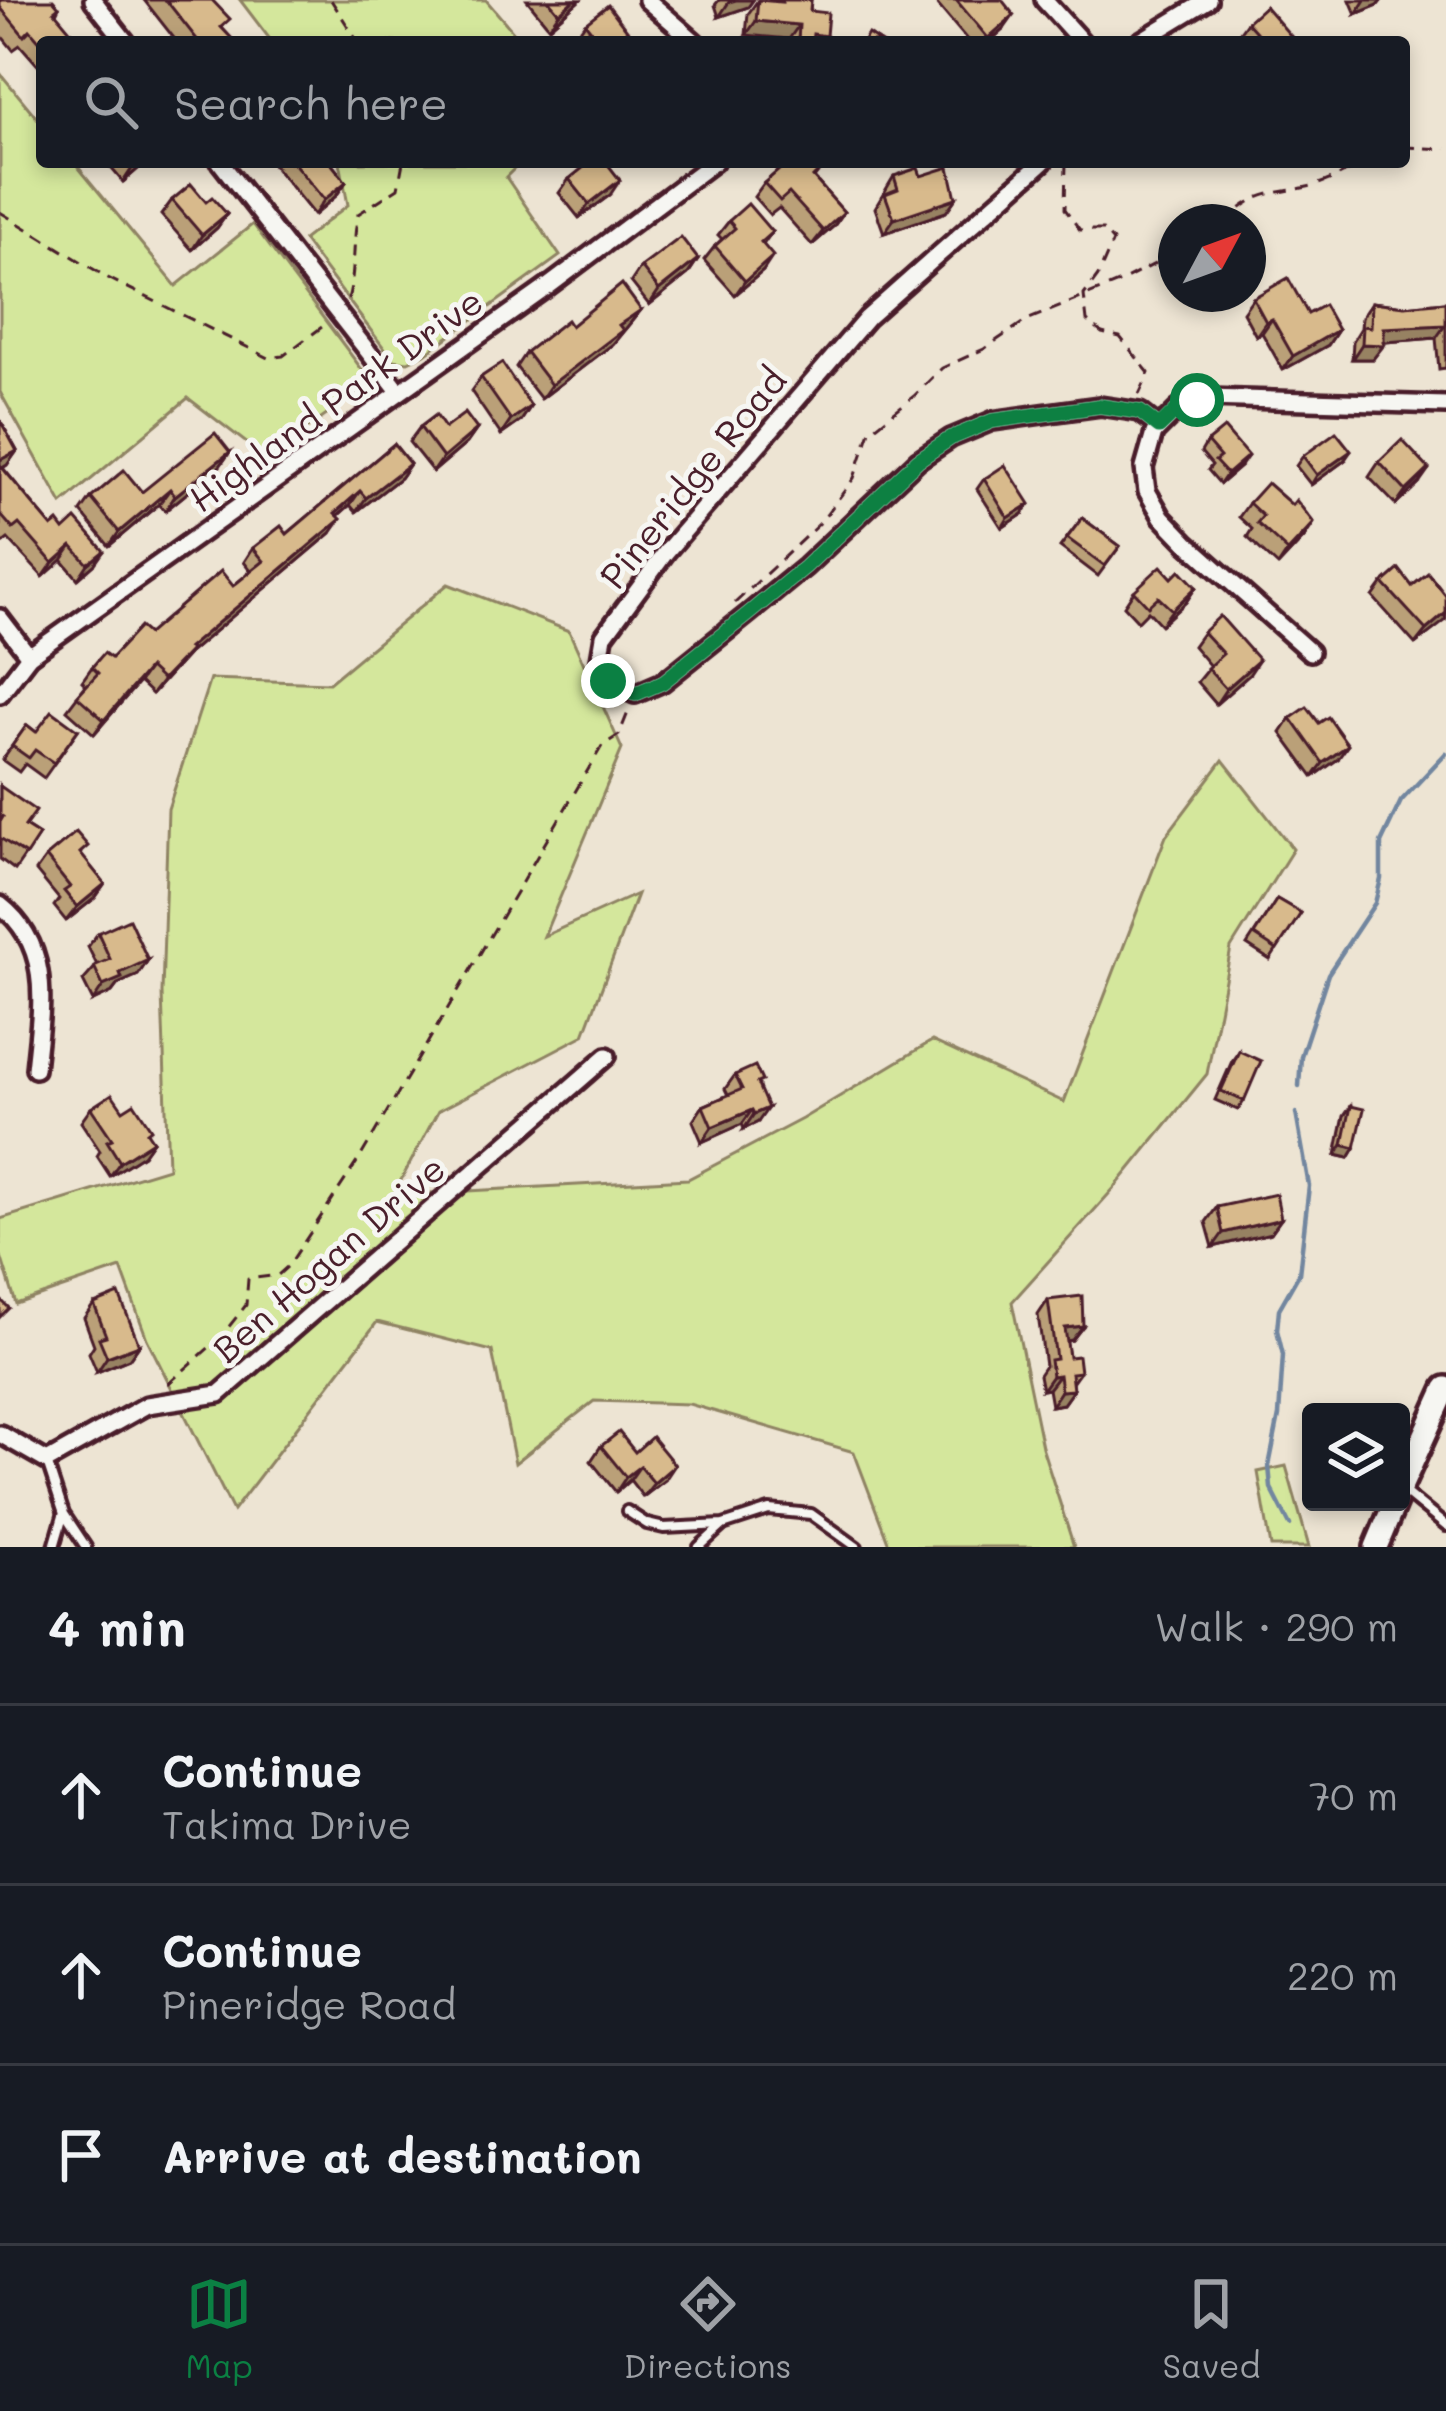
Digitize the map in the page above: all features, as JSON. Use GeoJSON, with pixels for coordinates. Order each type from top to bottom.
{"type":"FeatureCollection","features":[{"type":"Feature","properties":{"kind":"street"},"geometry":{"type":"LineString","coordinates":[[93,0],[121,36]]}},
{"type":"Feature","properties":{"kind":"street"},"geometry":{"type":"LineString","coordinates":[[647,0],[688,36]]}},
{"type":"Feature","properties":{"kind":"street"},"geometry":{"type":"LineString","coordinates":[[1044,0],[1077,36]]}},
{"type":"Feature","properties":{"kind":"street"},"geometry":{"type":"LineString","coordinates":[[1148,36],[1208,0]]}},
{"type":"Feature","properties":{"kind":"street"},"geometry":{"type":"LineString","coordinates":[[225,168],[398,390]]}},
{"type":"Feature","properties":{"kind":"street","name":"Highland Park Drive"},"geometry":{"type":"LineString","coordinates":[[0,694],[29,656],[546,288],[706,168]]}},
{"type":"Feature","properties":{"kind":"street","name":"Pineridge Road"},"geometry":{"type":"LineString","coordinates":[[1035,168],[867,318],[666,552],[604,636],[600,660],[608,681],[635,694],[663,682],[805,567],[918,460],[951,438],[992,421],[1100,406],[1126,409]]}},
{"type":"Feature","properties":{"kind":"street"},"geometry":{"type":"LineString","coordinates":[[1310,652],[1187,543],[1155,506],[1147,491],[1147,446],[1178,409],[1208,398],[1446,405]]}},
{"type":"Feature","properties":{"kind":"street"},"geometry":{"type":"LineString","coordinates":[[1126,409],[1140,412],[1159,427]]}},
{"type":"Feature","properties":{"kind":"street"},"geometry":{"type":"LineString","coordinates":[[0,618],[29,656]]}},
{"type":"Feature","properties":{"kind":"street"},"geometry":{"type":"LineString","coordinates":[[3,906],[36,948],[43,984],[35,1069]]}},
{"type":"Feature","properties":{"kind":"street","name":"Ben Hogan Drive"},"geometry":{"type":"LineString","coordinates":[[47,1461],[147,1405],[220,1394],[607,1056]]}},
{"type":"Feature","properties":{"kind":"street"},"geometry":{"type":"LineString","coordinates":[[1410,1468],[1446,1388]]}},
{"type":"Feature","properties":{"kind":"street"},"geometry":{"type":"LineString","coordinates":[[0,1434],[47,1461]]}},
{"type":"Feature","properties":{"kind":"street"},"geometry":{"type":"LineString","coordinates":[[1376,1547],[1391,1511]]}},
{"type":"Feature","properties":{"kind":"lane"},"geometry":{"type":"LineString","coordinates":[[47,1461],[64,1514],[86,1547]]}},
{"type":"Feature","properties":{"kind":"lane"},"geometry":{"type":"LineString","coordinates":[[1410,1495],[1446,1525]]}},
{"type":"Feature","properties":{"kind":"lane"},"geometry":{"type":"LineString","coordinates":[[627,1511],[664,1528],[723,1525],[769,1510],[811,1514],[857,1547]]}},
{"type":"Feature","properties":{"kind":"lane"},"geometry":{"type":"LineString","coordinates":[[54,1547],[64,1514]]}},
{"type":"Feature","properties":{"kind":"lane"},"geometry":{"type":"LineString","coordinates":[[699,1547],[723,1525]]}},
{"type":"Feature","properties":{"kind":"path"},"geometry":{"type":"LineString","coordinates":[[331,0],[354,36]]}},
{"type":"Feature","properties":{"kind":"path"},"geometry":{"type":"LineString","coordinates":[[1410,147],[1446,149]]}},
{"type":"Feature","properties":{"kind":"path"},"geometry":{"type":"LineString","coordinates":[[0,212],[108,278],[269,358],[284,356],[315,335],[348,300],[358,214],[398,188],[402,168]]}},
{"type":"Feature","properties":{"kind":"path"},"geometry":{"type":"LineString","coordinates":[[1066,168],[1065,209],[1080,230],[1103,230],[1113,241],[1098,277],[1084,295],[1087,321],[1102,333],[1120,338],[1149,374],[1126,409]]}},
{"type":"Feature","properties":{"kind":"path"},"geometry":{"type":"LineString","coordinates":[[1244,204],[1274,190],[1315,185],[1353,168]]}},
{"type":"Feature","properties":{"kind":"path"},"geometry":{"type":"LineString","coordinates":[[724,612],[821,522],[854,478],[870,430],[942,368],[984,349],[1027,320],[1158,262]]}},
{"type":"Feature","properties":{"kind":"path"},"geometry":{"type":"LineString","coordinates":[[147,1405],[220,1338],[246,1305],[248,1279],[278,1275],[289,1264],[361,1156],[602,746],[622,730],[631,702]]}},
{"type":"Feature","properties":{"kind":"green space"},"geometry":{"type":"Polygon","coordinates":[[[240,0],[486,0],[517,36],[267,36],[240,0]]]}},
{"type":"Feature","properties":{"kind":"green space"},"geometry":{"type":"Polygon","coordinates":[[[0,73],[36,117],[36,168],[79,168],[176,286],[253,224],[372,383],[266,458],[188,398],[62,504],[0,392],[0,73]]]}},
{"type":"Feature","properties":{"kind":"green space"},"geometry":{"type":"Polygon","coordinates":[[[341,168],[515,168],[506,177],[560,256],[425,354],[408,362],[393,360],[303,240],[348,205],[341,168]]]}},
{"type":"Feature","properties":{"kind":"green space"},"geometry":{"type":"Polygon","coordinates":[[[448,584],[569,631],[622,749],[544,936],[637,894],[584,1035],[438,1111],[393,1195],[688,1179],[802,1119],[932,1041],[1064,1102],[1166,836],[1223,760],[1293,849],[1231,948],[1207,1074],[1116,1186],[1012,1302],[1042,1447],[1074,1547],[890,1547],[854,1452],[689,1404],[594,1401],[515,1463],[492,1351],[377,1322],[233,1511],[147,1339],[121,1268],[16,1304],[0,1253],[0,1219],[168,1168],[162,993],[168,809],[210,679],[329,683],[448,584]]]}},
{"type":"Feature","properties":{"kind":"green space"},"geometry":{"type":"Polygon","coordinates":[[[1286,1466],[1309,1547],[1271,1547],[1258,1472],[1286,1466]]]}},
{"type":"Feature","properties":{"kind":"building"},"geometry":{"type":"Polygon","coordinates":[[[0,0],[53,0],[59,7],[54,11],[75,36],[36,37],[30,30],[24,36],[0,7],[0,0]]]}},
{"type":"Feature","properties":{"kind":"building"},"geometry":{"type":"Polygon","coordinates":[[[166,0],[212,0],[230,19],[221,27],[229,36],[194,36],[166,0]]]}},
{"type":"Feature","properties":{"kind":"building"},"geometry":{"type":"Polygon","coordinates":[[[548,0],[574,0],[559,13],[548,0]]]}},
{"type":"Feature","properties":{"kind":"building"},"geometry":{"type":"Polygon","coordinates":[[[758,0],[811,0],[810,11],[828,13],[826,36],[798,36],[799,25],[756,21],[758,0]]]}},
{"type":"Feature","properties":{"kind":"building"},"geometry":{"type":"Polygon","coordinates":[[[956,0],[1002,0],[1014,15],[986,36],[956,0]]]}},
{"type":"Feature","properties":{"kind":"building"},"geometry":{"type":"Polygon","coordinates":[[[608,5],[631,36],[595,36],[585,23],[608,5]]]}},
{"type":"Feature","properties":{"kind":"building"},"geometry":{"type":"Polygon","coordinates":[[[1265,6],[1291,36],[1260,36],[1247,22],[1265,6]]]}},
{"type":"Feature","properties":{"kind":"building"},"geometry":{"type":"Polygon","coordinates":[[[298,168],[335,168],[346,182],[324,200],[298,168]]]}},
{"type":"Feature","properties":{"kind":"building"},"geometry":{"type":"Polygon","coordinates":[[[583,168],[611,168],[620,180],[589,204],[569,179],[583,168]]]}},
{"type":"Feature","properties":{"kind":"building"},"geometry":{"type":"Polygon","coordinates":[[[781,168],[820,168],[813,177],[844,212],[823,231],[789,193],[780,201],[764,183],[781,168]]]}},
{"type":"Feature","properties":{"kind":"building"},"geometry":{"type":"Polygon","coordinates":[[[918,168],[921,176],[949,168],[956,198],[894,219],[885,194],[898,189],[894,176],[918,168]]]}},
{"type":"Feature","properties":{"kind":"building"},"geometry":{"type":"Polygon","coordinates":[[[191,184],[206,202],[212,197],[227,214],[202,235],[172,200],[191,184]]]}},
{"type":"Feature","properties":{"kind":"building"},"geometry":{"type":"Polygon","coordinates":[[[748,204],[772,232],[761,242],[773,256],[745,281],[715,246],[735,228],[729,221],[748,204]]]}},
{"type":"Feature","properties":{"kind":"building"},"geometry":{"type":"Polygon","coordinates":[[[681,237],[698,259],[659,290],[641,267],[681,237]]]}},
{"type":"Feature","properties":{"kind":"building"},"geometry":{"type":"Polygon","coordinates":[[[1288,278],[1308,314],[1324,305],[1338,330],[1293,356],[1272,319],[1266,322],[1261,312],[1266,312],[1266,291],[1288,278]]]}},
{"type":"Feature","properties":{"kind":"building"},"geometry":{"type":"Polygon","coordinates":[[[622,284],[641,310],[619,325],[623,330],[551,385],[526,352],[567,320],[571,326],[622,284]]]}},
{"type":"Feature","properties":{"kind":"building"},"geometry":{"type":"Polygon","coordinates":[[[1372,302],[1405,306],[1446,302],[1446,325],[1384,328],[1384,345],[1362,344],[1363,326],[1371,327],[1372,302]]]}},
{"type":"Feature","properties":{"kind":"building"},"geometry":{"type":"Polygon","coordinates":[[[502,363],[531,406],[511,420],[481,377],[502,363]]]}},
{"type":"Feature","properties":{"kind":"building"},"geometry":{"type":"Polygon","coordinates":[[[465,413],[477,429],[443,458],[420,427],[436,415],[445,428],[465,413]]]}},
{"type":"Feature","properties":{"kind":"building"},"geometry":{"type":"Polygon","coordinates":[[[0,420],[17,451],[0,460],[0,420]]]}},
{"type":"Feature","properties":{"kind":"building"},"geometry":{"type":"Polygon","coordinates":[[[1224,428],[1248,456],[1227,474],[1207,442],[1224,428]]]}},
{"type":"Feature","properties":{"kind":"building"},"geometry":{"type":"Polygon","coordinates":[[[1336,432],[1351,451],[1317,475],[1303,456],[1336,432]]]}},
{"type":"Feature","properties":{"kind":"building"},"geometry":{"type":"Polygon","coordinates":[[[215,433],[230,452],[175,496],[170,489],[119,532],[91,498],[124,470],[142,492],[215,433]]]}},
{"type":"Feature","properties":{"kind":"building"},"geometry":{"type":"Polygon","coordinates":[[[1402,440],[1429,469],[1406,491],[1379,462],[1402,440]]]}},
{"type":"Feature","properties":{"kind":"building"},"geometry":{"type":"Polygon","coordinates":[[[394,444],[410,464],[366,498],[360,491],[335,513],[341,519],[188,648],[191,650],[162,680],[149,668],[104,720],[77,696],[98,673],[92,667],[104,653],[111,658],[140,627],[148,634],[221,571],[233,586],[264,561],[253,548],[281,526],[287,534],[394,444]]]}},
{"type":"Feature","properties":{"kind":"building"},"geometry":{"type":"Polygon","coordinates":[[[0,465],[52,527],[58,522],[64,530],[76,519],[104,551],[88,564],[72,546],[53,563],[19,524],[13,529],[0,514],[0,465]]]}},
{"type":"Feature","properties":{"kind":"building"},"geometry":{"type":"Polygon","coordinates":[[[1005,465],[1030,504],[1008,518],[984,479],[1005,465]]]}},
{"type":"Feature","properties":{"kind":"building"},"geometry":{"type":"Polygon","coordinates":[[[1267,483],[1292,505],[1296,500],[1314,523],[1288,551],[1257,523],[1263,516],[1249,503],[1267,483]]]}},
{"type":"Feature","properties":{"kind":"building"},"geometry":{"type":"Polygon","coordinates":[[[1082,518],[1120,546],[1105,566],[1067,538],[1082,518]]]}},
{"type":"Feature","properties":{"kind":"building"},"geometry":{"type":"Polygon","coordinates":[[[1161,566],[1172,578],[1180,570],[1196,587],[1172,610],[1158,597],[1148,606],[1134,591],[1161,566]]]}},
{"type":"Feature","properties":{"kind":"building"},"geometry":{"type":"Polygon","coordinates":[[[1399,569],[1412,586],[1428,573],[1446,596],[1446,613],[1426,630],[1383,583],[1399,569]]]}},
{"type":"Feature","properties":{"kind":"building"},"geometry":{"type":"Polygon","coordinates":[[[1220,616],[1259,660],[1226,689],[1207,668],[1223,654],[1203,632],[1220,616]]]}},
{"type":"Feature","properties":{"kind":"building"},"geometry":{"type":"Polygon","coordinates":[[[1307,707],[1319,723],[1328,717],[1348,745],[1323,763],[1291,718],[1307,707]]]}},
{"type":"Feature","properties":{"kind":"building"},"geometry":{"type":"Polygon","coordinates":[[[52,711],[78,730],[54,763],[35,750],[29,758],[12,746],[27,725],[36,732],[52,711]]]}},
{"type":"Feature","properties":{"kind":"building"},"geometry":{"type":"Polygon","coordinates":[[[0,786],[36,811],[25,826],[39,835],[26,855],[0,838],[0,786]]]}},
{"type":"Feature","properties":{"kind":"building"},"geometry":{"type":"Polygon","coordinates":[[[76,832],[88,846],[80,853],[105,884],[77,907],[64,891],[70,887],[46,857],[76,832]]]}},
{"type":"Feature","properties":{"kind":"building"},"geometry":{"type":"Polygon","coordinates":[[[1277,899],[1301,913],[1277,950],[1254,935],[1277,899]]]}},
{"type":"Feature","properties":{"kind":"building"},"geometry":{"type":"Polygon","coordinates":[[[129,919],[148,960],[103,986],[94,966],[110,959],[98,933],[129,919]]]}},
{"type":"Feature","properties":{"kind":"building"},"geometry":{"type":"Polygon","coordinates":[[[1239,1051],[1261,1061],[1244,1101],[1221,1091],[1239,1051]]]}},
{"type":"Feature","properties":{"kind":"building"},"geometry":{"type":"Polygon","coordinates":[[[755,1066],[768,1108],[712,1127],[703,1106],[742,1089],[735,1075],[755,1066]]]}},
{"type":"Feature","properties":{"kind":"building"},"geometry":{"type":"Polygon","coordinates":[[[112,1094],[123,1110],[134,1103],[153,1141],[120,1162],[107,1141],[112,1139],[91,1108],[112,1094]]]}},
{"type":"Feature","properties":{"kind":"building"},"geometry":{"type":"Polygon","coordinates":[[[1351,1106],[1364,1109],[1355,1148],[1343,1145],[1351,1106]]]}},
{"type":"Feature","properties":{"kind":"building"},"geometry":{"type":"Polygon","coordinates":[[[1276,1194],[1281,1219],[1223,1233],[1217,1207],[1276,1194]]]}},
{"type":"Feature","properties":{"kind":"building"},"geometry":{"type":"Polygon","coordinates":[[[119,1294],[139,1345],[107,1357],[99,1338],[106,1336],[94,1304],[119,1294]]]}},
{"type":"Feature","properties":{"kind":"building"},"geometry":{"type":"Polygon","coordinates":[[[1082,1296],[1083,1326],[1065,1328],[1069,1357],[1078,1356],[1080,1372],[1071,1373],[1073,1390],[1061,1391],[1059,1375],[1052,1376],[1050,1360],[1056,1359],[1048,1300],[1082,1296]]]}},
{"type":"Feature","properties":{"kind":"building"},"geometry":{"type":"Polygon","coordinates":[[[619,1432],[635,1452],[652,1437],[675,1465],[654,1483],[640,1466],[626,1477],[601,1446],[619,1432]]]}},
{"type":"Feature","properties":{"kind":"waterway"},"geometry":{"type":"LineString","coordinates":[[1299,1086],[1301,1056],[1328,974],[1375,903],[1381,843],[1401,801],[1446,753]]}},
{"type":"Feature","properties":{"kind":"waterway"},"geometry":{"type":"LineString","coordinates":[[1290,1525],[1271,1488],[1269,1466],[1279,1416],[1283,1355],[1277,1330],[1279,1309],[1299,1274],[1309,1186],[1296,1113]]}},
{"type":"Feature","properties":{"kind":"route"},"geometry":{"type":"LineString","coordinates":[[608,681],[635,694],[663,682],[805,567],[918,460],[951,438],[992,421],[1100,406],[1140,412],[1159,427],[1169,415],[1197,400]]}}]}
